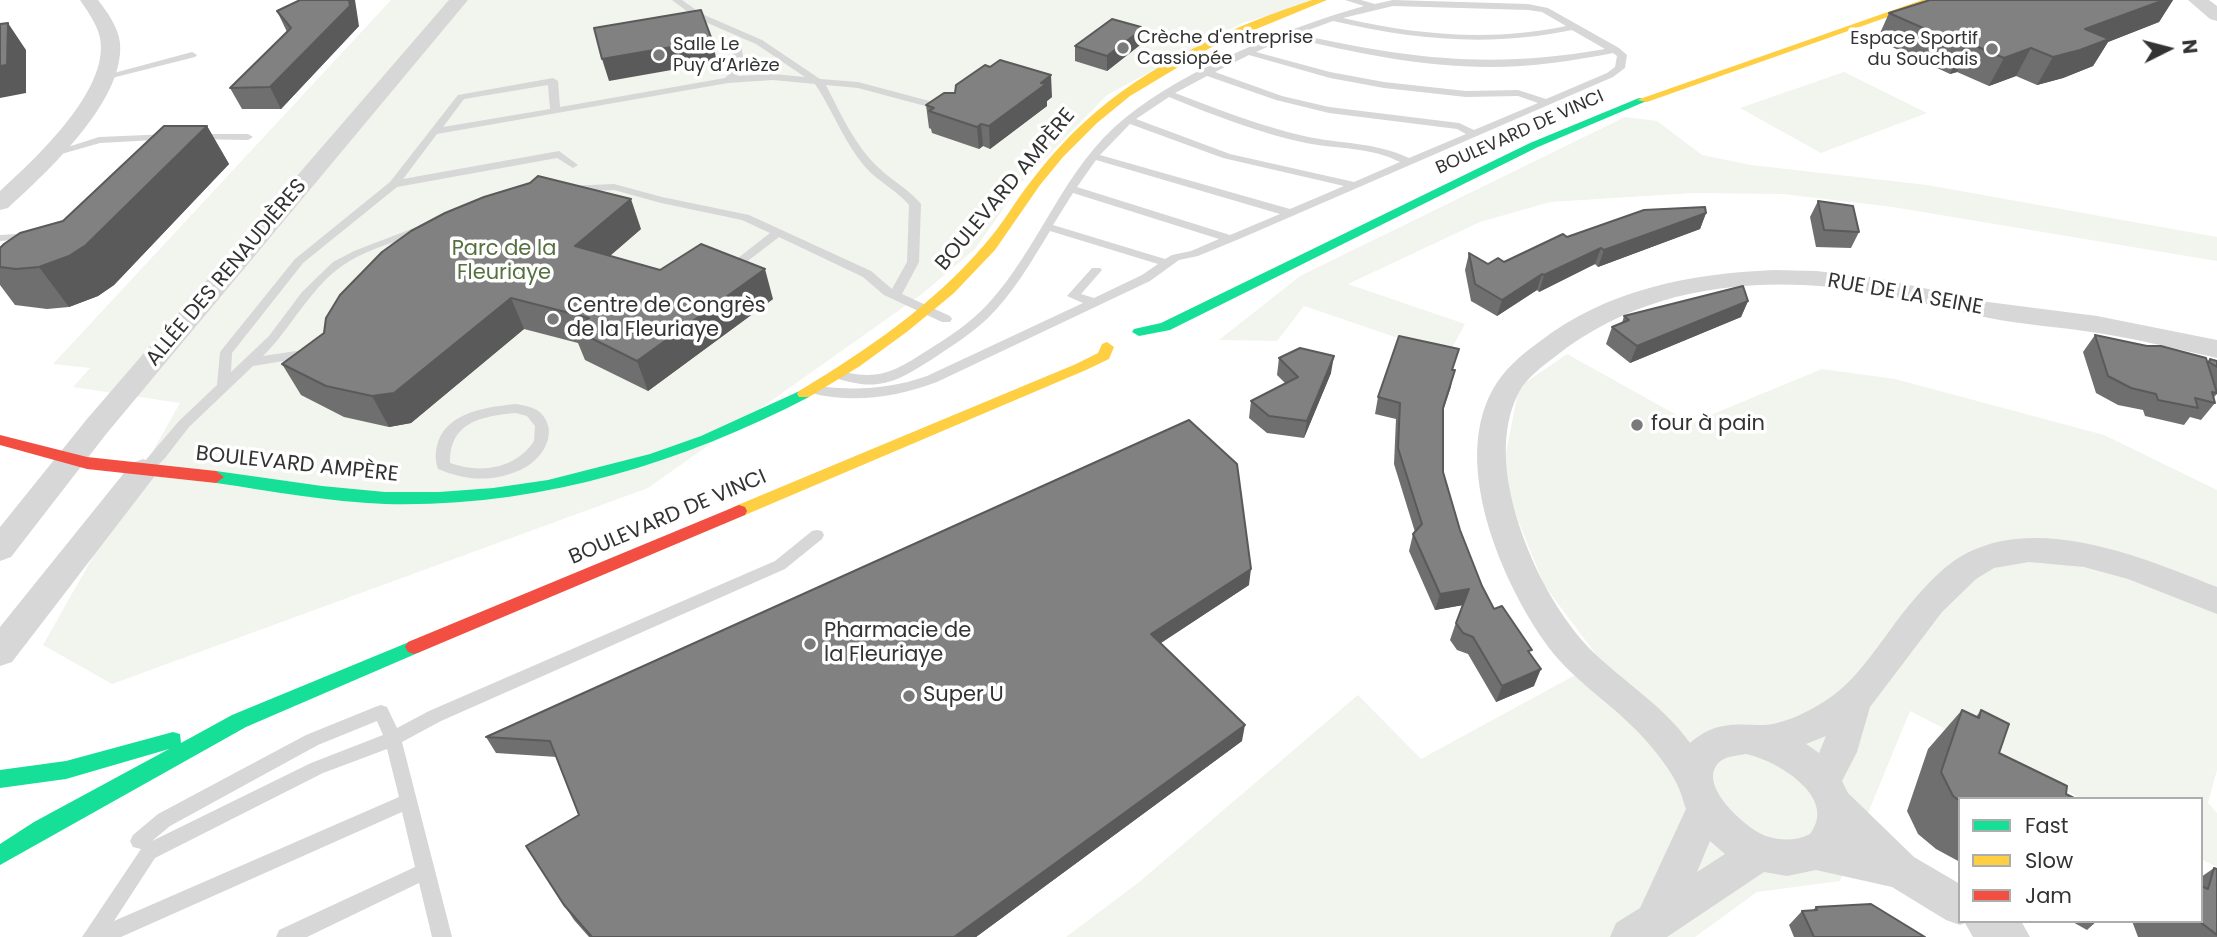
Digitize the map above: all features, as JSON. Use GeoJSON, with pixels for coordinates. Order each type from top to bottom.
{"type":"FeatureCollection","features":[{"type":"Feature","properties":{"kind":"main road","name":"BOULEVARD AMPÈRE"},"geometry":{"type":"LineString","coordinates":[[3,445],[72,460],[144,470],[341,495],[415,498],[466,495],[582,478],[648,459],[716,436],[815,390],[840,375],[926,310],[982,256],[1006,227],[1038,179],[1065,149],[1124,93],[1172,62],[1215,41],[1282,12],[1322,0]]}},
{"type":"Feature","properties":{"kind":"main road","name":"BOULEVARD DE VINCI"},"geometry":{"type":"LineString","coordinates":[[0,855],[41,829],[239,721],[1081,367],[1104,356],[1113,335],[1140,340],[1535,145],[1652,96],[1931,0]]}},
{"type":"Feature","properties":{"kind":"main road"},"geometry":{"type":"LineString","coordinates":[[1113,335],[1123,352]]}},
{"type":"Feature","properties":{"kind":"main road","name":"BOULEVARD DE VINCI"},"geometry":{"type":"LineString","coordinates":[[0,779],[24,779],[71,770],[239,721]]}},
{"type":"Feature","properties":{"kind":"street"},"geometry":{"type":"LineString","coordinates":[[0,203],[51,154],[92,103],[104,77],[111,44],[102,21],[89,0]]}},
{"type":"Feature","properties":{"kind":"street","name":"ALLÉE DES RENAUDIÈRES"},"geometry":{"type":"LineString","coordinates":[[0,549],[117,402],[459,0]]}},
{"type":"Feature","properties":{"kind":"street"},"geometry":{"type":"LineString","coordinates":[[2198,0],[2217,15]]}},
{"type":"Feature","properties":{"kind":"street","name":"RUE DE LA SEINE"},"geometry":{"type":"LineString","coordinates":[[1699,794],[1650,720],[1575,655],[1552,623],[1507,537],[1493,482],[1495,432],[1505,393],[1514,378],[1553,342],[1612,307],[1669,289],[1759,278],[1822,279],[1897,289],[2007,313],[2081,322],[2217,349]]}},
{"type":"Feature","properties":{"kind":"street"},"geometry":{"type":"LineString","coordinates":[[0,652],[144,470]]}},
{"type":"Feature","properties":{"kind":"street"},"geometry":{"type":"LineString","coordinates":[[1762,741],[1784,737],[1807,728],[1854,701],[1951,580],[1974,564],[1999,553],[2035,550],[2071,553],[2166,580],[2217,601]]}},
{"type":"Feature","properties":{"kind":"street"},"geometry":{"type":"LineString","coordinates":[[1699,794],[1717,826],[1738,842],[1760,853],[1785,858],[1806,857],[1823,849],[1834,835],[1837,818],[1829,793],[1854,701]]}},
{"type":"Feature","properties":{"kind":"street","name":"RUE DE LA SEINE"},"geometry":{"type":"LineString","coordinates":[[1650,720],[1718,742]]}},
{"type":"Feature","properties":{"kind":"street"},"geometry":{"type":"LineString","coordinates":[[1643,928],[1699,794],[1700,757],[1718,742],[1746,738],[1784,750],[1806,764],[1900,870],[1958,905]]}},
{"type":"Feature","properties":{"kind":"street"},"geometry":{"type":"LineString","coordinates":[[1816,852],[1900,870]]}},
{"type":"Feature","properties":{"kind":"street"},"geometry":{"type":"LineString","coordinates":[[1643,928],[1760,853]]}},
{"type":"Feature","properties":{"kind":"street"},"geometry":{"type":"LineString","coordinates":[[1987,923],[2009,937]]}},
{"type":"Feature","properties":{"kind":"lane"},"geometry":{"type":"LineString","coordinates":[[676,0],[699,16],[759,42],[820,83],[848,134],[874,170],[904,192],[915,204],[913,262],[895,295]]}},
{"type":"Feature","properties":{"kind":"lane"},"geometry":{"type":"LineString","coordinates":[[815,390],[857,396],[905,390],[1146,278],[1165,263],[1230,239],[1545,103],[1620,68],[1623,59],[1616,51],[1545,10],[1528,7],[1373,5],[1349,0]]}},
{"type":"Feature","properties":{"kind":"lane"},"geometry":{"type":"LineString","coordinates":[[840,375],[875,382],[894,377],[973,325],[1000,299],[1094,156],[1128,120],[1209,72],[1331,18],[1373,5]]}},
{"type":"Feature","properties":{"kind":"lane"},"geometry":{"type":"LineString","coordinates":[[1331,18],[1405,33],[1484,40],[1530,37],[1573,27]]}},
{"type":"Feature","properties":{"kind":"lane"},"geometry":{"type":"LineString","coordinates":[[1291,35],[1377,55],[1452,64],[1535,64],[1616,51]]}},
{"type":"Feature","properties":{"kind":"lane"},"geometry":{"type":"LineString","coordinates":[[728,80],[740,69],[736,44]]}},
{"type":"Feature","properties":{"kind":"lane"},"geometry":{"type":"LineString","coordinates":[[1251,53],[1313,72],[1369,84],[1435,92],[1525,95],[1545,103]]}},
{"type":"Feature","properties":{"kind":"lane"},"geometry":{"type":"LineString","coordinates":[[104,77],[191,55]]}},
{"type":"Feature","properties":{"kind":"lane"},"geometry":{"type":"LineString","coordinates":[[1209,72],[1279,98],[1329,110],[1459,126],[1474,134]]}},
{"type":"Feature","properties":{"kind":"lane"},"geometry":{"type":"LineString","coordinates":[[435,132],[728,80],[773,78],[858,85],[952,111]]}},
{"type":"Feature","properties":{"kind":"lane"},"geometry":{"type":"LineString","coordinates":[[223,387],[226,352],[299,261],[394,184],[461,97],[553,81],[555,111]]}},
{"type":"Feature","properties":{"kind":"lane"},"geometry":{"type":"LineString","coordinates":[[1169,94],[1256,127],[1307,140],[1392,153],[1409,162]]}},
{"type":"Feature","properties":{"kind":"lane"},"geometry":{"type":"LineString","coordinates":[[1128,120],[1227,156],[1354,185]]}},
{"type":"Feature","properties":{"kind":"lane"},"geometry":{"type":"LineString","coordinates":[[51,154],[99,140],[127,137],[248,137]]}},
{"type":"Feature","properties":{"kind":"lane"},"geometry":{"type":"LineString","coordinates":[[394,184],[559,154],[573,165]]}},
{"type":"Feature","properties":{"kind":"lane"},"geometry":{"type":"LineString","coordinates":[[1094,156],[1290,213]]}},
{"type":"Feature","properties":{"kind":"lane"},"geometry":{"type":"LineString","coordinates":[[553,191],[614,187],[661,200],[745,217],[867,274],[895,295],[946,319]]}},
{"type":"Feature","properties":{"kind":"lane"},"geometry":{"type":"LineString","coordinates":[[1071,190],[1230,239]]}},
{"type":"Feature","properties":{"kind":"lane"},"geometry":{"type":"LineString","coordinates":[[144,470],[160,455],[184,424],[273,339],[306,295],[337,264],[376,245],[440,222]]}},
{"type":"Feature","properties":{"kind":"lane"},"geometry":{"type":"LineString","coordinates":[[1047,228],[1165,263]]}},
{"type":"Feature","properties":{"kind":"lane"},"geometry":{"type":"LineString","coordinates":[[724,274],[777,233]]}},
{"type":"Feature","properties":{"kind":"lane"},"geometry":{"type":"LineString","coordinates":[[0,238],[49,235]]}},
{"type":"Feature","properties":{"kind":"lane"},"geometry":{"type":"LineString","coordinates":[[1094,302],[1073,296],[1096,270]]}},
{"type":"Feature","properties":{"kind":"lane"},"geometry":{"type":"LineString","coordinates":[[249,362],[312,353]]}},
{"type":"Feature","properties":{"kind":"lane"},"geometry":{"type":"LineString","coordinates":[[466,495],[481,475],[505,470],[526,458],[541,441],[542,425],[532,413],[516,408],[490,410],[463,421],[445,437],[441,452],[443,466],[458,473],[481,475]]}},
{"type":"Feature","properties":{"kind":"lane"},"geometry":{"type":"LineString","coordinates":[[144,846],[317,768],[393,739],[436,716],[780,565],[817,534]]}},
{"type":"Feature","properties":{"kind":"lane"},"geometry":{"type":"LineString","coordinates":[[92,937],[144,846],[164,820],[312,740],[381,712],[393,739],[442,937]]}},
{"type":"Feature","properties":{"kind":"lane"},"geometry":{"type":"LineString","coordinates":[[99,937],[409,801]]}},
{"type":"Feature","properties":{"kind":"lane"},"geometry":{"type":"LineString","coordinates":[[286,937],[426,871]]}},
{"type":"Feature","properties":{"kind":"green space","name":"Parc de la Fleuriaye"},"geometry":{"type":"Polygon","coordinates":[[[391,0],[1326,0],[1242,23],[1107,95],[1022,182],[975,249],[922,294],[648,488],[112,684],[43,645],[180,403],[73,387],[90,368],[53,364],[391,0]]]}},
{"type":"Feature","properties":{"kind":"green space"},"geometry":{"type":"Polygon","coordinates":[[[1844,72],[1927,113],[1821,153],[1740,108],[1844,72]]]}},
{"type":"Feature","properties":{"kind":"green space"},"geometry":{"type":"Polygon","coordinates":[[[1625,117],[1657,121],[1702,155],[1751,165],[1927,185],[2217,237],[2217,261],[1893,207],[1783,194],[1694,193],[1550,202],[1480,222],[1348,284],[1465,324],[1448,355],[1304,306],[1277,341],[1219,340],[1300,276],[1625,117]]]}},
{"type":"Feature","properties":{"kind":"green space"},"geometry":{"type":"Polygon","coordinates":[[[1567,354],[1691,423],[1822,369],[1895,379],[2104,435],[2217,490],[2217,770],[2208,803],[2217,813],[2217,867],[2203,860],[2203,797],[2078,797],[1910,711],[1840,881],[1757,892],[1695,937],[1066,937],[1138,883],[1358,695],[1421,759],[1601,661],[1544,585],[1501,478],[1519,387],[1567,354]]]}},
{"type":"Feature","properties":{"kind":"building"},"geometry":{"type":"Polygon","coordinates":[[[300,0],[349,0],[350,6],[270,87],[230,88],[291,28],[277,11],[300,0]]]}},
{"type":"Feature","properties":{"kind":"building"},"geometry":{"type":"Polygon","coordinates":[[[1930,0],[2164,0],[2085,29],[2109,39],[2080,50],[2053,57],[2031,48],[2004,58],[1971,44],[1964,46],[1889,13],[1930,0]]]}},
{"type":"Feature","properties":{"kind":"building"},"geometry":{"type":"Polygon","coordinates":[[[701,10],[712,40],[602,59],[594,28],[701,10]]]}},
{"type":"Feature","properties":{"kind":"building"},"geometry":{"type":"Polygon","coordinates":[[[1112,19],[1141,27],[1138,30],[1141,30],[1107,56],[1075,46],[1112,19]]]}},
{"type":"Feature","properties":{"kind":"building"},"geometry":{"type":"Polygon","coordinates":[[[8,23],[7,65],[0,66],[0,24],[8,23]]]}},
{"type":"Feature","properties":{"kind":"building"},"geometry":{"type":"Polygon","coordinates":[[[1000,60],[1051,75],[1041,83],[1046,84],[989,126],[981,124],[977,127],[929,111],[934,108],[926,105],[944,93],[955,93],[956,85],[985,65],[990,67],[1000,60]]]}},
{"type":"Feature","properties":{"kind":"building"},"geometry":{"type":"Polygon","coordinates":[[[164,126],[207,126],[86,245],[69,256],[39,267],[0,267],[0,248],[4,244],[20,233],[63,221],[164,126]]]}},
{"type":"Feature","properties":{"kind":"building","name":"Centre de Congrès de la Fleuriaye"},"geometry":{"type":"Polygon","coordinates":[[[538,176],[631,199],[575,246],[660,270],[701,244],[765,269],[637,361],[573,329],[589,318],[511,298],[394,393],[372,396],[326,386],[282,364],[324,333],[326,318],[340,295],[382,252],[411,231],[445,213],[484,197],[530,183],[538,176]]]}},
{"type":"Feature","properties":{"kind":"building"},"geometry":{"type":"Polygon","coordinates":[[[1818,201],[1853,206],[1859,232],[1824,230],[1818,201]]]}},
{"type":"Feature","properties":{"kind":"building"},"geometry":{"type":"Polygon","coordinates":[[[1705,207],[1706,213],[1604,250],[1601,248],[1542,274],[1502,300],[1475,284],[1469,253],[1488,264],[1498,258],[1504,262],[1563,234],[1567,237],[1644,210],[1705,207]]]}},
{"type":"Feature","properties":{"kind":"building"},"geometry":{"type":"Polygon","coordinates":[[[1743,286],[1748,301],[1637,346],[1612,327],[1629,320],[1624,316],[1743,286]]]}},
{"type":"Feature","properties":{"kind":"building"},"geometry":{"type":"Polygon","coordinates":[[[2095,335],[2147,346],[2161,346],[2206,358],[2217,393],[2212,392],[2215,403],[2195,398],[2198,408],[2158,400],[2156,394],[2131,388],[2108,376],[2095,335]]]}},
{"type":"Feature","properties":{"kind":"building"},"geometry":{"type":"Polygon","coordinates":[[[1399,336],[1459,349],[1443,408],[1443,472],[1460,530],[1482,586],[1494,609],[1502,606],[1532,650],[1528,651],[1541,669],[1502,686],[1473,637],[1463,633],[1456,623],[1469,589],[1440,594],[1413,534],[1422,524],[1398,448],[1400,403],[1378,397],[1399,336]]]}},
{"type":"Feature","properties":{"kind":"building"},"geometry":{"type":"Polygon","coordinates":[[[1300,348],[1334,356],[1307,421],[1269,416],[1251,401],[1298,377],[1279,358],[1300,348]]]}},
{"type":"Feature","properties":{"kind":"building"},"geometry":{"type":"Polygon","coordinates":[[[2210,359],[2217,361],[2217,367],[2209,362],[2210,359]]]}},
{"type":"Feature","properties":{"kind":"building","name":"Super U"},"geometry":{"type":"Polygon","coordinates":[[[1189,420],[1237,464],[1251,569],[1151,634],[1245,725],[954,937],[592,937],[564,905],[526,846],[579,815],[550,741],[486,737],[1189,420]]]}},
{"type":"Feature","properties":{"kind":"building"},"geometry":{"type":"Polygon","coordinates":[[[1962,710],[1979,718],[1981,710],[2009,724],[1999,753],[2067,786],[2066,794],[2072,797],[1958,797],[1958,800],[1953,796],[1941,772],[1962,710]]]}},
{"type":"Feature","properties":{"kind":"building"},"geometry":{"type":"Polygon","coordinates":[[[2214,868],[2217,869],[2217,935],[2202,923],[2203,887],[2208,889],[2214,868]]]}},
{"type":"Feature","properties":{"kind":"building"},"geometry":{"type":"Polygon","coordinates":[[[1871,904],[1925,937],[1814,937],[1802,911],[1817,910],[1816,907],[1871,904]]]}},
{"type":"Feature","properties":{"kind":"traffic: fast"},"geometry":{"type":"LineString","coordinates":[[1139,332],[1165,327],[1534,145],[1643,100]]}},
{"type":"Feature","properties":{"kind":"traffic: fast"},"geometry":{"type":"LineString","coordinates":[[216,477],[385,498],[493,494],[602,474],[655,459],[706,440],[804,394]]}},
{"type":"Feature","properties":{"kind":"traffic: fast"},"geometry":{"type":"LineString","coordinates":[[0,855],[41,829],[239,721],[414,647]]}},
{"type":"Feature","properties":{"kind":"traffic: fast"},"geometry":{"type":"LineString","coordinates":[[0,779],[66,770],[173,740]]}},
{"type":"Feature","properties":{"kind":"traffic: slow"},"geometry":{"type":"LineString","coordinates":[[804,394],[879,346],[949,290],[990,247],[1036,182],[1059,155],[1093,121],[1127,93],[1206,46],[1263,21],[1322,0]]}},
{"type":"Feature","properties":{"kind":"traffic: slow"},"geometry":{"type":"LineString","coordinates":[[1643,100],[1931,0]]}},
{"type":"Feature","properties":{"kind":"traffic: slow"},"geometry":{"type":"LineString","coordinates":[[739,511],[1081,367],[1104,356],[1107,347]]}},
{"type":"Feature","properties":{"kind":"traffic: jam"},"geometry":{"type":"LineString","coordinates":[[0,440],[87,463],[216,477]]}},
{"type":"Feature","properties":{"kind":"traffic: jam"},"geometry":{"type":"LineString","coordinates":[[414,647],[739,511]]}},
{"type":"Feature","properties":{"kind":"place","name":"Crèche d'entreprise Cassiopée"},"geometry":{"type":"Point","coordinates":[1123,48]}},
{"type":"Feature","properties":{"kind":"place","name":"Espace Sportif du Souchais"},"geometry":{"type":"Point","coordinates":[1992,49]}},
{"type":"Feature","properties":{"kind":"place","name":"Salle Le Puy d’Arlèze"},"geometry":{"type":"Point","coordinates":[659,55]}},
{"type":"Feature","properties":{"kind":"place","name":"Centre de Congrès de la Fleuriaye"},"geometry":{"type":"Point","coordinates":[553,319]}},
{"type":"Feature","properties":{"kind":"place","name":"four à pain"},"geometry":{"type":"Point","coordinates":[1637,425]}},
{"type":"Feature","properties":{"kind":"place","name":"Pharmacie de la Fleuriaye"},"geometry":{"type":"Point","coordinates":[810,644]}},
{"type":"Feature","properties":{"kind":"place","name":"Super U"},"geometry":{"type":"Point","coordinates":[909,696]}}]}
